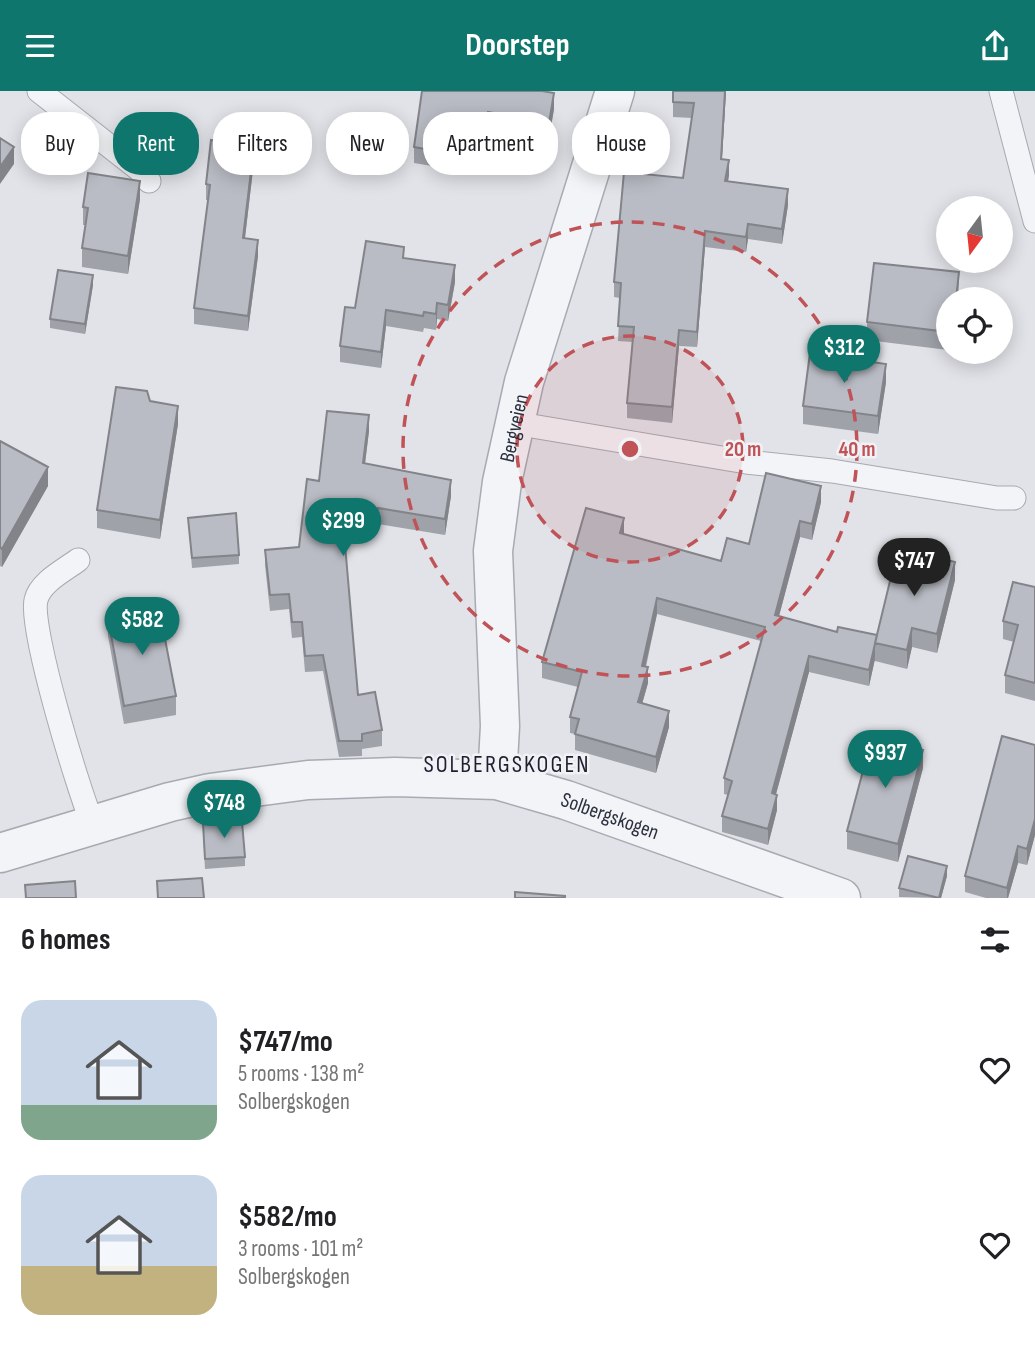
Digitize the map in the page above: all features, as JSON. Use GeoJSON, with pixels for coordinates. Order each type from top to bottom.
{"type":"FeatureCollection","features":[{"type":"Feature","properties":{"kind":"street","name":"Bergveien"},"geometry":{"type":"LineString","coordinates":[[497,780],[500,726],[493,551],[502,482],[524,382],[615,91]]}},
{"type":"Feature","properties":{"kind":"street","name":"Solbergskogen"},"geometry":{"type":"LineString","coordinates":[[0,853],[210,793],[308,780],[395,777],[497,780],[566,800],[841,898]]}},
{"type":"Feature","properties":{"kind":"lane"},"geometry":{"type":"LineString","coordinates":[[39,91],[140,170],[149,181]]}},
{"type":"Feature","properties":{"kind":"lane"},"geometry":{"type":"LineString","coordinates":[[1001,91],[1035,221]]}},
{"type":"Feature","properties":{"kind":"lane"},"geometry":{"type":"LineString","coordinates":[[514,423],[747,462],[832,471],[998,498],[1014,498]]}},
{"type":"Feature","properties":{"kind":"lane"},"geometry":{"type":"LineString","coordinates":[[78,560],[43,587],[36,606],[56,702],[93,825]]}},
{"type":"Feature","properties":{"kind":"building"},"geometry":{"type":"Polygon","coordinates":[[[422,91],[554,93],[551,112],[423,112],[423,149],[414,147],[422,91]]]}},
{"type":"Feature","properties":{"kind":"building"},"geometry":{"type":"Polygon","coordinates":[[[673,91],[725,91],[721,159],[729,160],[725,181],[788,189],[782,229],[748,224],[746,237],[705,231],[697,332],[679,330],[672,407],[627,403],[634,327],[618,326],[621,283],[614,282],[624,175],[683,178],[694,103],[673,102],[673,91]]]}},
{"type":"Feature","properties":{"kind":"building"},"geometry":{"type":"Polygon","coordinates":[[[0,138],[14,147],[0,167],[0,138]]]}},
{"type":"Feature","properties":{"kind":"building"},"geometry":{"type":"Polygon","coordinates":[[[211,140],[213,175],[251,175],[243,238],[258,240],[248,316],[194,308],[210,185],[206,184],[211,140]]]}},
{"type":"Feature","properties":{"kind":"building"},"geometry":{"type":"Polygon","coordinates":[[[88,175],[140,181],[128,256],[82,248],[88,208],[83,207],[88,175]]]}},
{"type":"Feature","properties":{"kind":"building"},"geometry":{"type":"Polygon","coordinates":[[[366,241],[404,247],[403,258],[455,265],[448,305],[437,303],[436,314],[424,312],[423,316],[386,310],[381,352],[340,346],[345,307],[355,308],[366,241]]]}},
{"type":"Feature","properties":{"kind":"building"},"geometry":{"type":"Polygon","coordinates":[[[874,263],[936,270],[936,273],[959,273],[957,287],[936,287],[936,331],[867,322],[874,263]]]}},
{"type":"Feature","properties":{"kind":"building"},"geometry":{"type":"Polygon","coordinates":[[[58,270],[93,275],[85,324],[50,319],[58,270]]]}},
{"type":"Feature","properties":{"kind":"building"},"geometry":{"type":"Polygon","coordinates":[[[810,353],[886,364],[878,416],[803,406],[810,353]]]}},
{"type":"Feature","properties":{"kind":"building"},"geometry":{"type":"Polygon","coordinates":[[[116,387],[147,391],[150,401],[178,406],[160,520],[97,510],[116,387]]]}},
{"type":"Feature","properties":{"kind":"building"},"geometry":{"type":"Polygon","coordinates":[[[327,411],[369,415],[363,463],[451,480],[445,519],[378,508],[377,514],[342,510],[358,695],[375,692],[382,730],[362,734],[362,741],[339,741],[323,655],[305,656],[302,622],[292,622],[289,594],[270,595],[265,550],[299,547],[307,479],[319,481],[327,411]]]}},
{"type":"Feature","properties":{"kind":"building"},"geometry":{"type":"Polygon","coordinates":[[[0,441],[48,467],[2,549],[0,547],[0,441]]]}},
{"type":"Feature","properties":{"kind":"building"},"geometry":{"type":"Polygon","coordinates":[[[766,473],[821,486],[812,524],[800,521],[775,615],[837,632],[838,627],[877,635],[869,670],[809,656],[772,793],[777,795],[768,829],[722,816],[732,781],[724,778],[765,627],[657,598],[642,666],[648,667],[638,702],[669,711],[656,757],[575,734],[579,719],[570,717],[582,672],[542,662],[586,508],[624,518],[620,533],[721,561],[727,538],[749,544],[766,473]]]}},
{"type":"Feature","properties":{"kind":"building"},"geometry":{"type":"Polygon","coordinates":[[[236,513],[239,555],[192,558],[188,518],[236,513]]]}},
{"type":"Feature","properties":{"kind":"building"},"geometry":{"type":"Polygon","coordinates":[[[898,548],[955,562],[937,634],[912,628],[907,650],[875,643],[898,548]]]}},
{"type":"Feature","properties":{"kind":"building"},"geometry":{"type":"Polygon","coordinates":[[[1013,582],[1035,587],[1035,683],[1005,675],[1018,625],[1003,621],[1013,582]]]}},
{"type":"Feature","properties":{"kind":"building"},"geometry":{"type":"Polygon","coordinates":[[[159,608],[176,696],[124,706],[108,618],[159,608]]]}},
{"type":"Feature","properties":{"kind":"building"},"geometry":{"type":"Polygon","coordinates":[[[1002,736],[1035,745],[1035,819],[1027,849],[1018,846],[1007,888],[965,876],[1002,736]]]}},
{"type":"Feature","properties":{"kind":"building"},"geometry":{"type":"Polygon","coordinates":[[[872,737],[923,750],[898,844],[847,831],[872,737]]]}},
{"type":"Feature","properties":{"kind":"building"},"geometry":{"type":"Polygon","coordinates":[[[242,822],[245,857],[205,859],[203,823],[242,822]]]}},
{"type":"Feature","properties":{"kind":"building"},"geometry":{"type":"Polygon","coordinates":[[[908,856],[947,866],[939,898],[899,888],[908,856]]]}},
{"type":"Feature","properties":{"kind":"building"},"geometry":{"type":"Polygon","coordinates":[[[202,878],[204,898],[158,898],[157,881],[202,878]]]}},
{"type":"Feature","properties":{"kind":"building"},"geometry":{"type":"Polygon","coordinates":[[[75,881],[76,898],[26,898],[25,885],[75,881]]]}},
{"type":"Feature","properties":{"kind":"building"},"geometry":{"type":"Polygon","coordinates":[[[515,892],[565,896],[565,898],[515,898],[515,892]]]}},
{"type":"Feature","properties":{"kind":"district","name":"SOLBERGSKOGEN"},"geometry":{"type":"Point","coordinates":[507,764]}}]}
